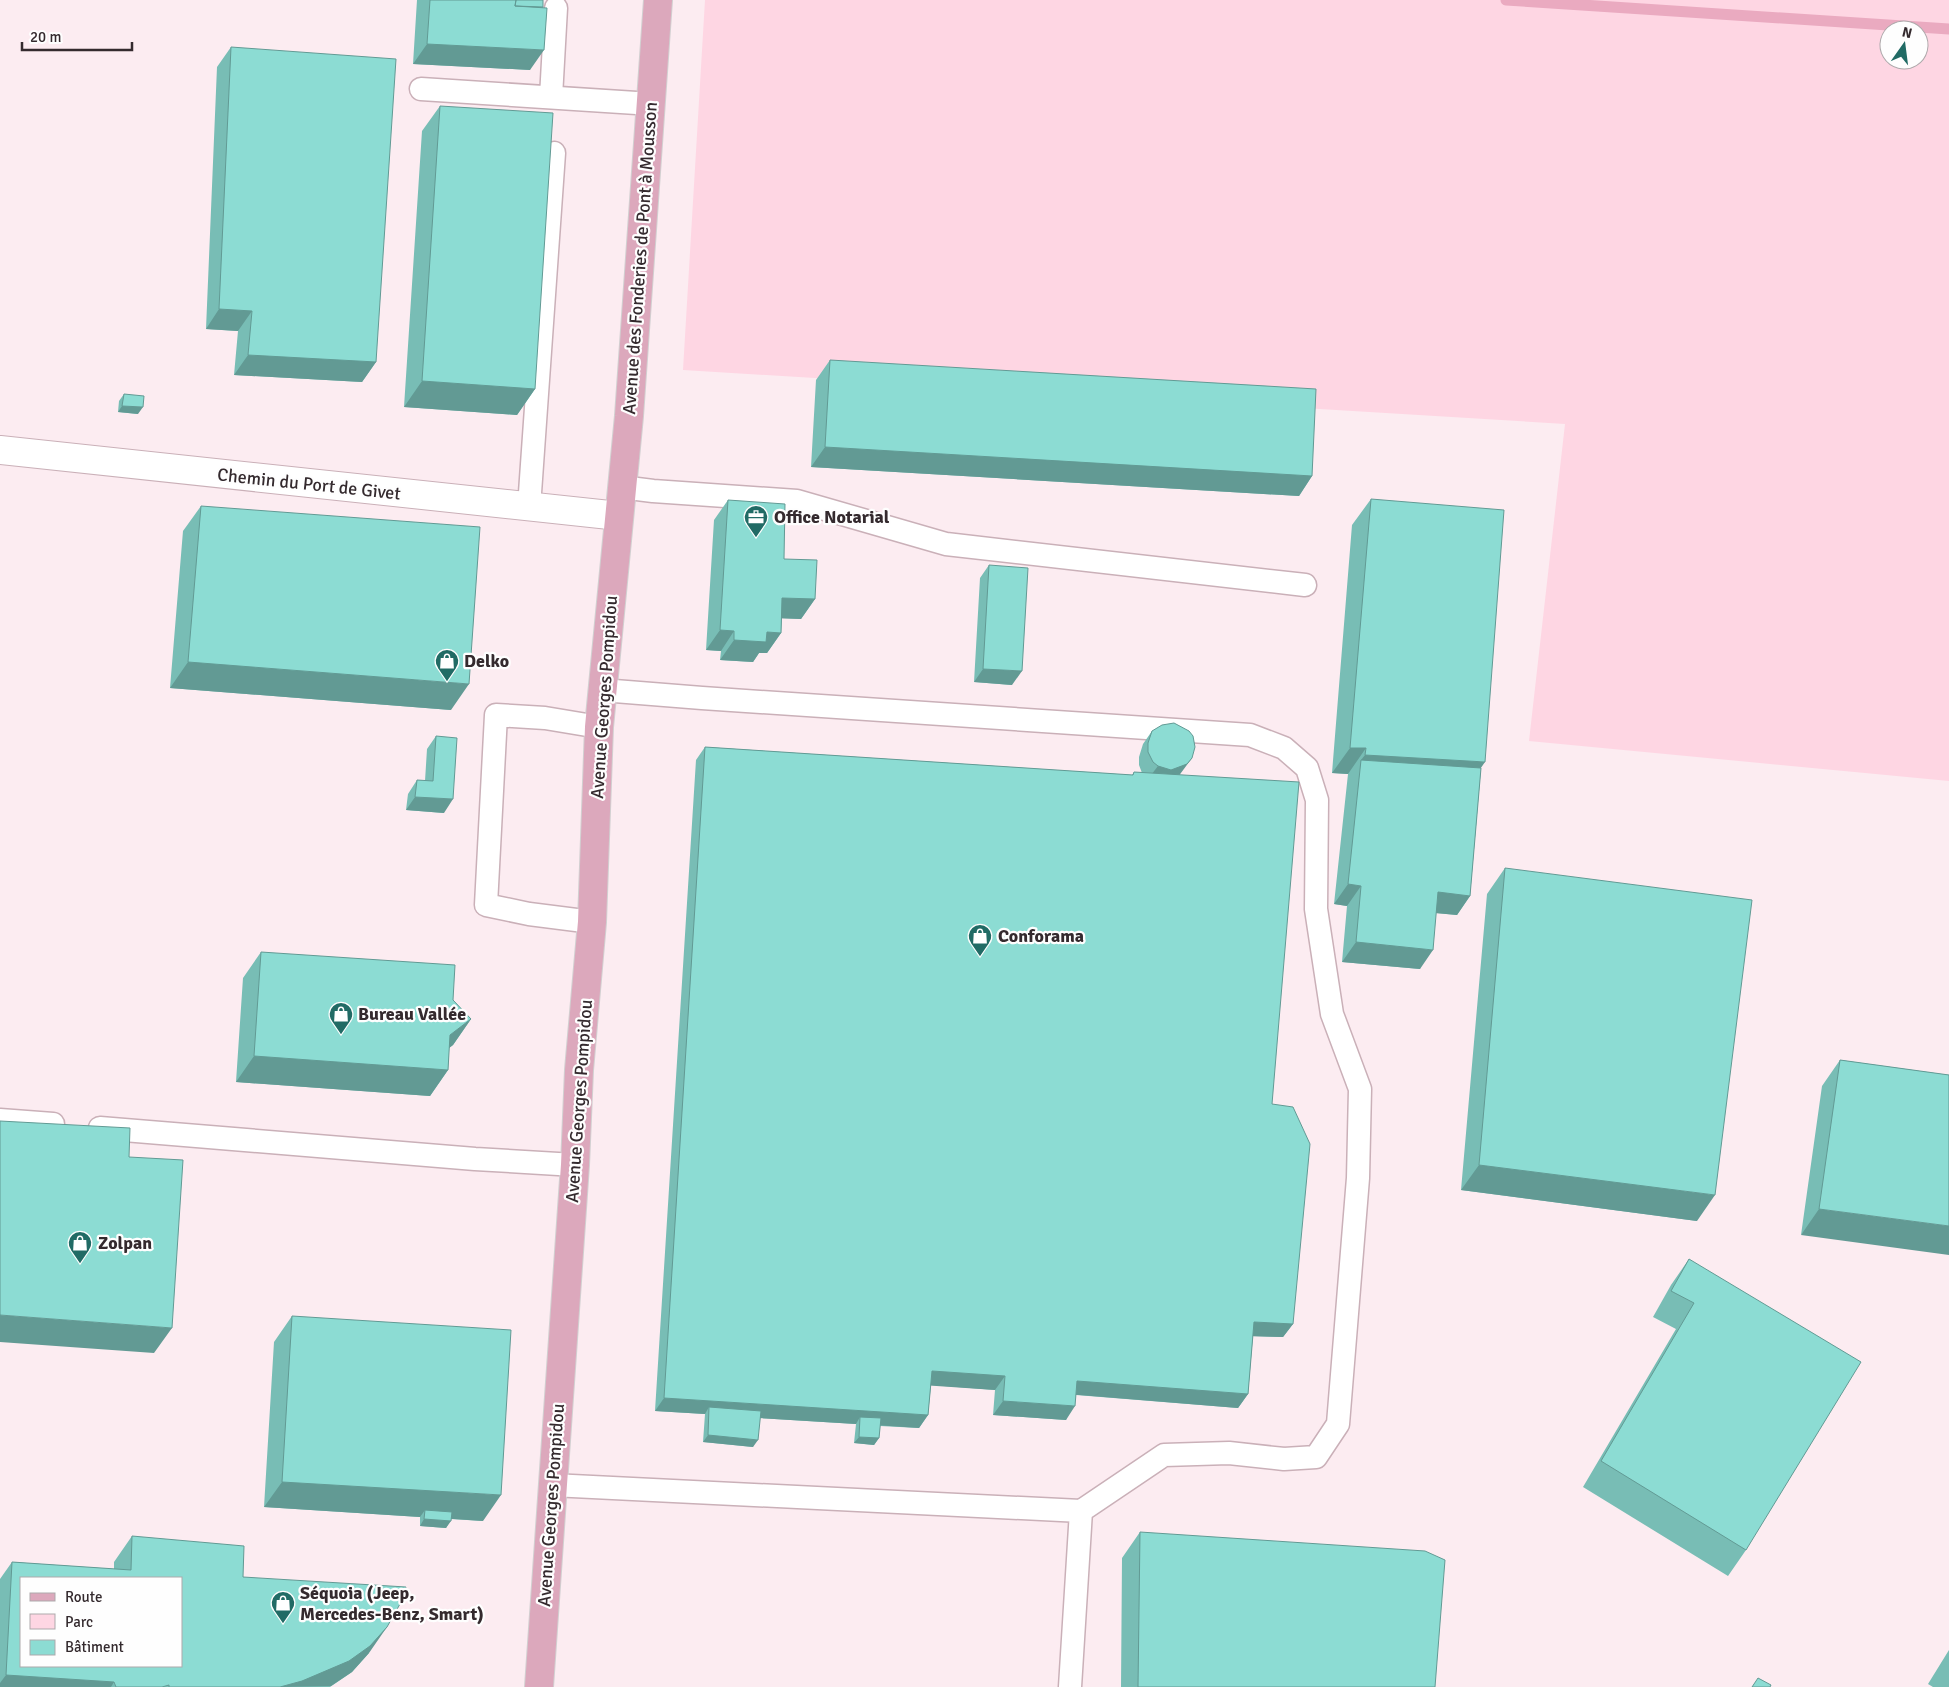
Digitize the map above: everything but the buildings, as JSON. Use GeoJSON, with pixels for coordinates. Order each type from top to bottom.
{"type":"FeatureCollection","features":[{"type":"Feature","properties":{"kind":"main road","name":"Avenue des Fonderies de Pont à Mousson"},"geometry":{"type":"LineString","coordinates":[[618,516],[629,416],[658,0]]}},
{"type":"Feature","properties":{"kind":"main road","name":"Avenue Georges Pompidou"},"geometry":{"type":"LineString","coordinates":[[539,1687],[575,1164],[579,1070],[592,922],[599,727],[618,516]]}},
{"type":"Feature","properties":{"kind":"street","name":"Chemin du Port de Givet"},"geometry":{"type":"LineString","coordinates":[[0,450],[618,516]]}},
{"type":"Feature","properties":{"kind":"lane"},"geometry":{"type":"LineString","coordinates":[[551,97],[556,8]]}},
{"type":"Feature","properties":{"kind":"lane"},"geometry":{"type":"LineString","coordinates":[[421,89],[652,104]]}},
{"type":"Feature","properties":{"kind":"lane"},"geometry":{"type":"LineString","coordinates":[[529,507],[554,153]]}},
{"type":"Feature","properties":{"kind":"lane"},"geometry":{"type":"LineString","coordinates":[[622,487],[662,492],[797,501],[946,544],[1305,585]]}},
{"type":"Feature","properties":{"kind":"lane"},"geometry":{"type":"LineString","coordinates":[[552,1485],[1080,1511],[1164,1455],[1230,1453],[1284,1459],[1316,1457],[1338,1424],[1358,1178],[1360,1089],[1332,1014],[1316,909],[1317,800],[1306,768],[1284,748],[1250,735],[602,690]]}},
{"type":"Feature","properties":{"kind":"lane"},"geometry":{"type":"LineString","coordinates":[[592,922],[529,914],[486,905],[496,715],[545,718],[599,727]]}},
{"type":"Feature","properties":{"kind":"lane"},"geometry":{"type":"LineString","coordinates":[[0,1120],[474,1159],[575,1164]]}},
{"type":"Feature","properties":{"kind":"lane"},"geometry":{"type":"LineString","coordinates":[[1070,1687],[1080,1511]]}},
{"type":"Feature","properties":{"kind":"green space"},"geometry":{"type":"Polygon","coordinates":[[[705,0],[1949,0],[1949,781],[1529,741],[1565,424],[683,370],[705,0]]]}},
{"type":"Feature","properties":{"kind":"waterway"},"geometry":{"type":"LineString","coordinates":[[1506,0],[1949,29]]}},
{"type":"Feature","properties":{"kind":"place","name":"Office Notarial"},"geometry":{"type":"Point","coordinates":[756,538]}},
{"type":"Feature","properties":{"kind":"place","name":"Delko"},"geometry":{"type":"Point","coordinates":[447,682]}},
{"type":"Feature","properties":{"kind":"place","name":"Conforama"},"geometry":{"type":"Point","coordinates":[980,957]}},
{"type":"Feature","properties":{"kind":"place","name":"Bureau Vallée"},"geometry":{"type":"Point","coordinates":[341,1035]}},
{"type":"Feature","properties":{"kind":"place","name":"Zolpan"},"geometry":{"type":"Point","coordinates":[80,1264]}},
{"type":"Feature","properties":{"kind":"place","name":"Séquoia (Jeep, Mercedes-Benz, Smart)"},"geometry":{"type":"Point","coordinates":[283,1624]}}]}
